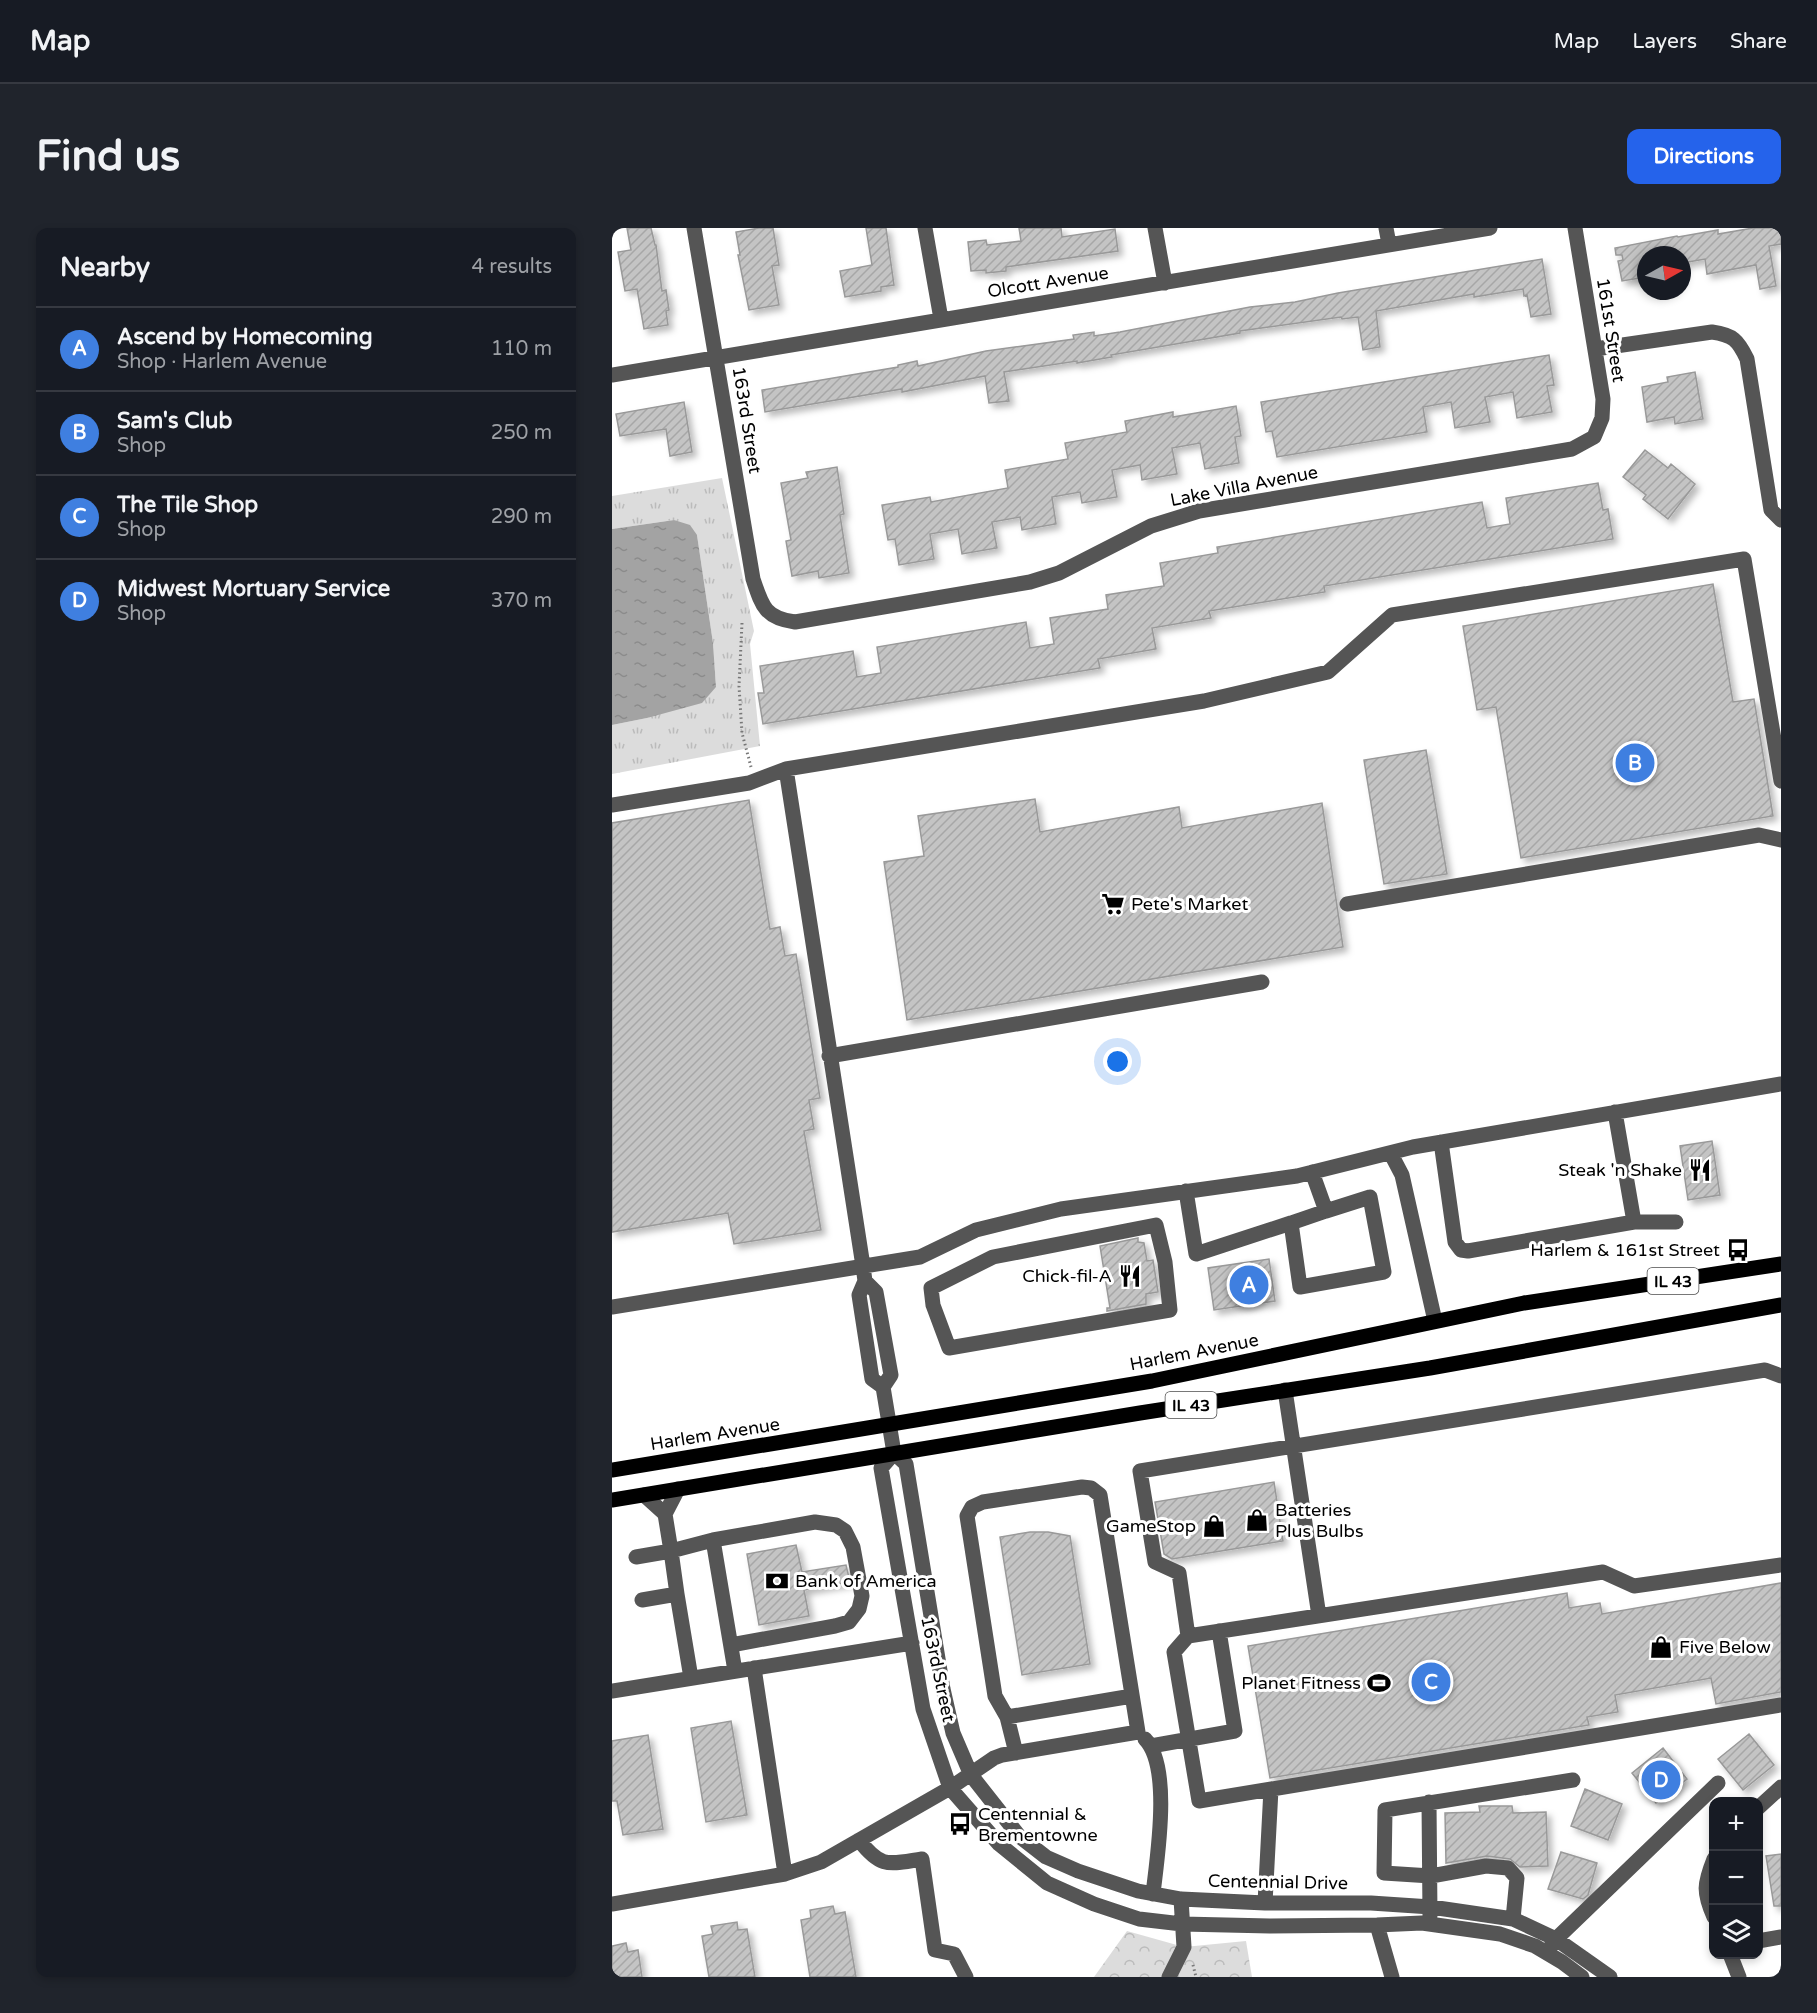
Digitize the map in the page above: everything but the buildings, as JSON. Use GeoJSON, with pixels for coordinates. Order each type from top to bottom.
{"type":"FeatureCollection","features":[{"type":"Feature","properties":{"kind":"main road","name":"Harlem Avenue"},"geometry":{"type":"LineString","coordinates":[[612,1470],[1152,1381],[1524,1303],[1781,1264]]}},
{"type":"Feature","properties":{"kind":"main road","name":"IL 43"},"geometry":{"type":"LineString","coordinates":[[612,1500],[1430,1368],[1781,1305]]}},
{"type":"Feature","properties":{"kind":"street","name":"163rd Street"},"geometry":{"type":"LineString","coordinates":[[694,228],[753,579],[762,606],[770,613]]}},
{"type":"Feature","properties":{"kind":"street"},"geometry":{"type":"LineString","coordinates":[[925,228],[941,319]]}},
{"type":"Feature","properties":{"kind":"street"},"geometry":{"type":"LineString","coordinates":[[1155,228],[1165,283]]}},
{"type":"Feature","properties":{"kind":"street"},"geometry":{"type":"LineString","coordinates":[[1386,228],[1389,244]]}},
{"type":"Feature","properties":{"kind":"street","name":"Olcott Avenue"},"geometry":{"type":"LineString","coordinates":[[612,375],[1490,228]]}},
{"type":"Feature","properties":{"kind":"street","name":"161st Street"},"geometry":{"type":"LineString","coordinates":[[1575,228],[1603,399],[1602,418],[1593,437]]}},
{"type":"Feature","properties":{"kind":"street"},"geometry":{"type":"LineString","coordinates":[[1594,349],[1712,332],[1727,334],[1740,343],[1748,359],[1771,510],[1781,520]]}},
{"type":"Feature","properties":{"kind":"street","name":"Lake Villa Avenue"},"geometry":{"type":"LineString","coordinates":[[770,613],[782,620],[795,622],[1029,582],[1059,573],[1151,526],[1198,512],[1572,449],[1593,437]]}},
{"type":"Feature","properties":{"kind":"street"},"geometry":{"type":"LineString","coordinates":[[612,805],[754,781],[786,769],[1204,701],[1328,672],[1392,615],[1744,559],[1781,781]]}},
{"type":"Feature","properties":{"kind":"street"},"geometry":{"type":"LineString","coordinates":[[786,769],[864,1274]]}},
{"type":"Feature","properties":{"kind":"street"},"geometry":{"type":"LineString","coordinates":[[1347,904],[1759,835],[1781,840]]}},
{"type":"Feature","properties":{"kind":"street"},"geometry":{"type":"LineString","coordinates":[[829,1056],[1262,982]]}},
{"type":"Feature","properties":{"kind":"street"},"geometry":{"type":"LineString","coordinates":[[612,1307],[864,1274],[920,1257],[976,1230],[1050,1212],[1312,1172],[1413,1147],[1781,1084]]}},
{"type":"Feature","properties":{"kind":"street"},"geometry":{"type":"LineString","coordinates":[[1615,1112],[1634,1222]]}},
{"type":"Feature","properties":{"kind":"street"},"geometry":{"type":"LineString","coordinates":[[1441,1142],[1455,1242],[1461,1250],[1468,1251],[1634,1222],[1676,1222]]}},
{"type":"Feature","properties":{"kind":"street"},"geometry":{"type":"LineString","coordinates":[[1391,1154],[1402,1175],[1435,1321]]}},
{"type":"Feature","properties":{"kind":"street"},"geometry":{"type":"LineString","coordinates":[[1312,1172],[1326,1211]]}},
{"type":"Feature","properties":{"kind":"street"},"geometry":{"type":"LineString","coordinates":[[1186,1191],[1196,1254],[1370,1197],[1384,1272],[1300,1287],[1291,1223]]}},
{"type":"Feature","properties":{"kind":"street"},"geometry":{"type":"LineString","coordinates":[[1156,1225],[1165,1262],[1170,1310],[949,1348],[933,1305],[931,1288],[993,1257],[1067,1241],[1156,1225]]}},
{"type":"Feature","properties":{"kind":"street","name":"163rd Street"},"geometry":{"type":"LineString","coordinates":[[864,1274],[876,1292],[891,1374],[883,1388],[894,1453],[906,1464],[953,1733],[971,1775]]}},
{"type":"Feature","properties":{"kind":"street"},"geometry":{"type":"LineString","coordinates":[[1188,1636],[1179,1573],[1155,1562],[1140,1471],[1765,1370],[1781,1376]]}},
{"type":"Feature","properties":{"kind":"street"},"geometry":{"type":"LineString","coordinates":[[1285,1390],[1319,1616]]}},
{"type":"Feature","properties":{"kind":"street","name":"163rd Street"},"geometry":{"type":"LineString","coordinates":[[894,1453],[881,1468],[923,1709],[950,1788]]}},
{"type":"Feature","properties":{"kind":"street"},"geometry":{"type":"LineString","coordinates":[[1016,1753],[1007,1717],[995,1696],[967,1516],[972,1507],[983,1502],[1082,1487],[1091,1488],[1100,1495],[1138,1732],[1152,1746],[1160,1782],[1161,1825],[1153,1894]]}},
{"type":"Feature","properties":{"kind":"street"},"geometry":{"type":"LineString","coordinates":[[678,1489],[665,1514],[692,1678]]}},
{"type":"Feature","properties":{"kind":"street"},"geometry":{"type":"LineString","coordinates":[[644,1495],[665,1514]]}},
{"type":"Feature","properties":{"kind":"street"},"geometry":{"type":"LineString","coordinates":[[636,1557],[712,1540],[815,1522],[836,1525],[845,1531],[853,1547],[862,1596],[859,1608],[849,1622],[731,1645]]}},
{"type":"Feature","properties":{"kind":"street"},"geometry":{"type":"LineString","coordinates":[[712,1540],[735,1671]]}},
{"type":"Feature","properties":{"kind":"street"},"geometry":{"type":"LineString","coordinates":[[1781,1565],[1634,1586],[1603,1572],[1188,1636],[1174,1652],[1199,1801],[1781,1705]]}},
{"type":"Feature","properties":{"kind":"street"},"geometry":{"type":"LineString","coordinates":[[642,1600],[677,1594]]}},
{"type":"Feature","properties":{"kind":"street"},"geometry":{"type":"LineString","coordinates":[[612,1691],[754,1668],[910,1635],[933,1623]]}},
{"type":"Feature","properties":{"kind":"street"},"geometry":{"type":"LineString","coordinates":[[1152,1746],[1235,1731],[1219,1631]]}},
{"type":"Feature","properties":{"kind":"street"},"geometry":{"type":"LineString","coordinates":[[754,1668],[785,1874]]}},
{"type":"Feature","properties":{"kind":"street"},"geometry":{"type":"LineString","coordinates":[[1007,1717],[1132,1696]]}},
{"type":"Feature","properties":{"kind":"street"},"geometry":{"type":"LineString","coordinates":[[612,1904],[785,1874],[821,1862],[950,1788],[994,1758],[1138,1732]]}},
{"type":"Feature","properties":{"kind":"street","name":"Centennial Drive"},"geometry":{"type":"LineString","coordinates":[[971,1775],[1019,1836],[1046,1857],[1078,1871],[1138,1891],[1180,1899],[1265,1903],[1371,1903],[1431,1907],[1514,1919],[1556,1939],[1610,1977]]}},
{"type":"Feature","properties":{"kind":"street"},"geometry":{"type":"LineString","coordinates":[[1514,1919],[1517,1878],[1509,1868],[1486,1866],[1431,1876],[1384,1873],[1385,1810],[1573,1780]]}},
{"type":"Feature","properties":{"kind":"street"},"geometry":{"type":"LineString","coordinates":[[1546,1953],[1556,1939],[1718,1783]]}},
{"type":"Feature","properties":{"kind":"street"},"geometry":{"type":"LineString","coordinates":[[1763,1803],[1781,1786]]}},
{"type":"Feature","properties":{"kind":"street"},"geometry":{"type":"LineString","coordinates":[[950,1788],[999,1844],[1047,1883],[1094,1904],[1139,1919],[1182,1924],[1430,1924],[1500,1934],[1535,1946],[1582,1977]]}},
{"type":"Feature","properties":{"kind":"street"},"geometry":{"type":"LineString","coordinates":[[1265,1903],[1271,1789]]}},
{"type":"Feature","properties":{"kind":"street"},"geometry":{"type":"LineString","coordinates":[[1429,1802],[1430,1924]]}},
{"type":"Feature","properties":{"kind":"street"},"geometry":{"type":"LineString","coordinates":[[859,1840],[871,1855],[888,1864],[922,1859],[935,1950],[954,1954],[966,1977]]}},
{"type":"Feature","properties":{"kind":"street"},"geometry":{"type":"LineString","coordinates":[[1709,1870],[1706,1878],[1706,1900],[1709,1907]]}},
{"type":"Feature","properties":{"kind":"street"},"geometry":{"type":"LineString","coordinates":[[1169,1977],[1184,1947],[1180,1899]]}},
{"type":"Feature","properties":{"kind":"street"},"geometry":{"type":"LineString","coordinates":[[1377,1925],[1392,1977]]}},
{"type":"Feature","properties":{"kind":"street"},"geometry":{"type":"LineString","coordinates":[[1763,1940],[1781,1937]]}},
{"type":"Feature","properties":{"kind":"street"},"geometry":{"type":"LineString","coordinates":[[1732,1959],[1739,1977]]}},
{"type":"Feature","properties":{"kind":"path"},"geometry":{"type":"LineString","coordinates":[[742,623],[739,686],[742,733],[754,781]]}},
{"type":"Feature","properties":{"kind":"green space"},"geometry":{"type":"Polygon","coordinates":[[[722,478],[754,631],[750,644],[760,746],[612,774],[612,725],[647,718],[716,687],[713,643],[697,535],[674,520],[612,529],[612,496],[722,478]]]}},
{"type":"Feature","properties":{"kind":"green space"},"geometry":{"type":"Polygon","coordinates":[[[1127,1931],[1184,1947],[1246,1941],[1252,1977],[1094,1977],[1127,1931]]]}},
{"type":"Feature","properties":{"kind":"water"},"geometry":{"type":"Polygon","coordinates":[[[674,520],[690,525],[697,535],[713,643],[716,687],[702,703],[612,725],[612,529],[674,520]]]}},
{"type":"Feature","properties":{"kind":"place","name":"Sam's Club"},"geometry":{"type":"Point","coordinates":[1635,763]}},
{"type":"Feature","properties":{"kind":"place","name":"Pete's Market"},"geometry":{"type":"Point","coordinates":[1113,904]}},
{"type":"Feature","properties":{"kind":"place","name":"Steak 'n Shake"},"geometry":{"type":"Point","coordinates":[1700,1170]}},
{"type":"Feature","properties":{"kind":"place","name":"Harlem & 161st Street"},"geometry":{"type":"Point","coordinates":[1738,1250]}},
{"type":"Feature","properties":{"kind":"place","name":"Chick-fil-A"},"geometry":{"type":"Point","coordinates":[1130,1276]}},
{"type":"Feature","properties":{"kind":"place","name":"Ascend by Homecoming"},"geometry":{"type":"Point","coordinates":[1249,1285]}},
{"type":"Feature","properties":{"kind":"place","name":"Batteries Plus Bulbs"},"geometry":{"type":"Point","coordinates":[1257,1520]}},
{"type":"Feature","properties":{"kind":"place","name":"GameStop"},"geometry":{"type":"Point","coordinates":[1214,1526]}},
{"type":"Feature","properties":{"kind":"place","name":"Bank of America"},"geometry":{"type":"Point","coordinates":[777,1581]}},
{"type":"Feature","properties":{"kind":"place","name":"Five Below"},"geometry":{"type":"Point","coordinates":[1661,1647]}},
{"type":"Feature","properties":{"kind":"place","name":"The Tile Shop"},"geometry":{"type":"Point","coordinates":[1431,1682]}},
{"type":"Feature","properties":{"kind":"place","name":"Planet Fitness"},"geometry":{"type":"Point","coordinates":[1379,1683]}},
{"type":"Feature","properties":{"kind":"place","name":"Midwest Mortuary Service"},"geometry":{"type":"Point","coordinates":[1661,1780]}},
{"type":"Feature","properties":{"kind":"place","name":"Centennial & Brementowne"},"geometry":{"type":"Point","coordinates":[960,1824]}}]}
